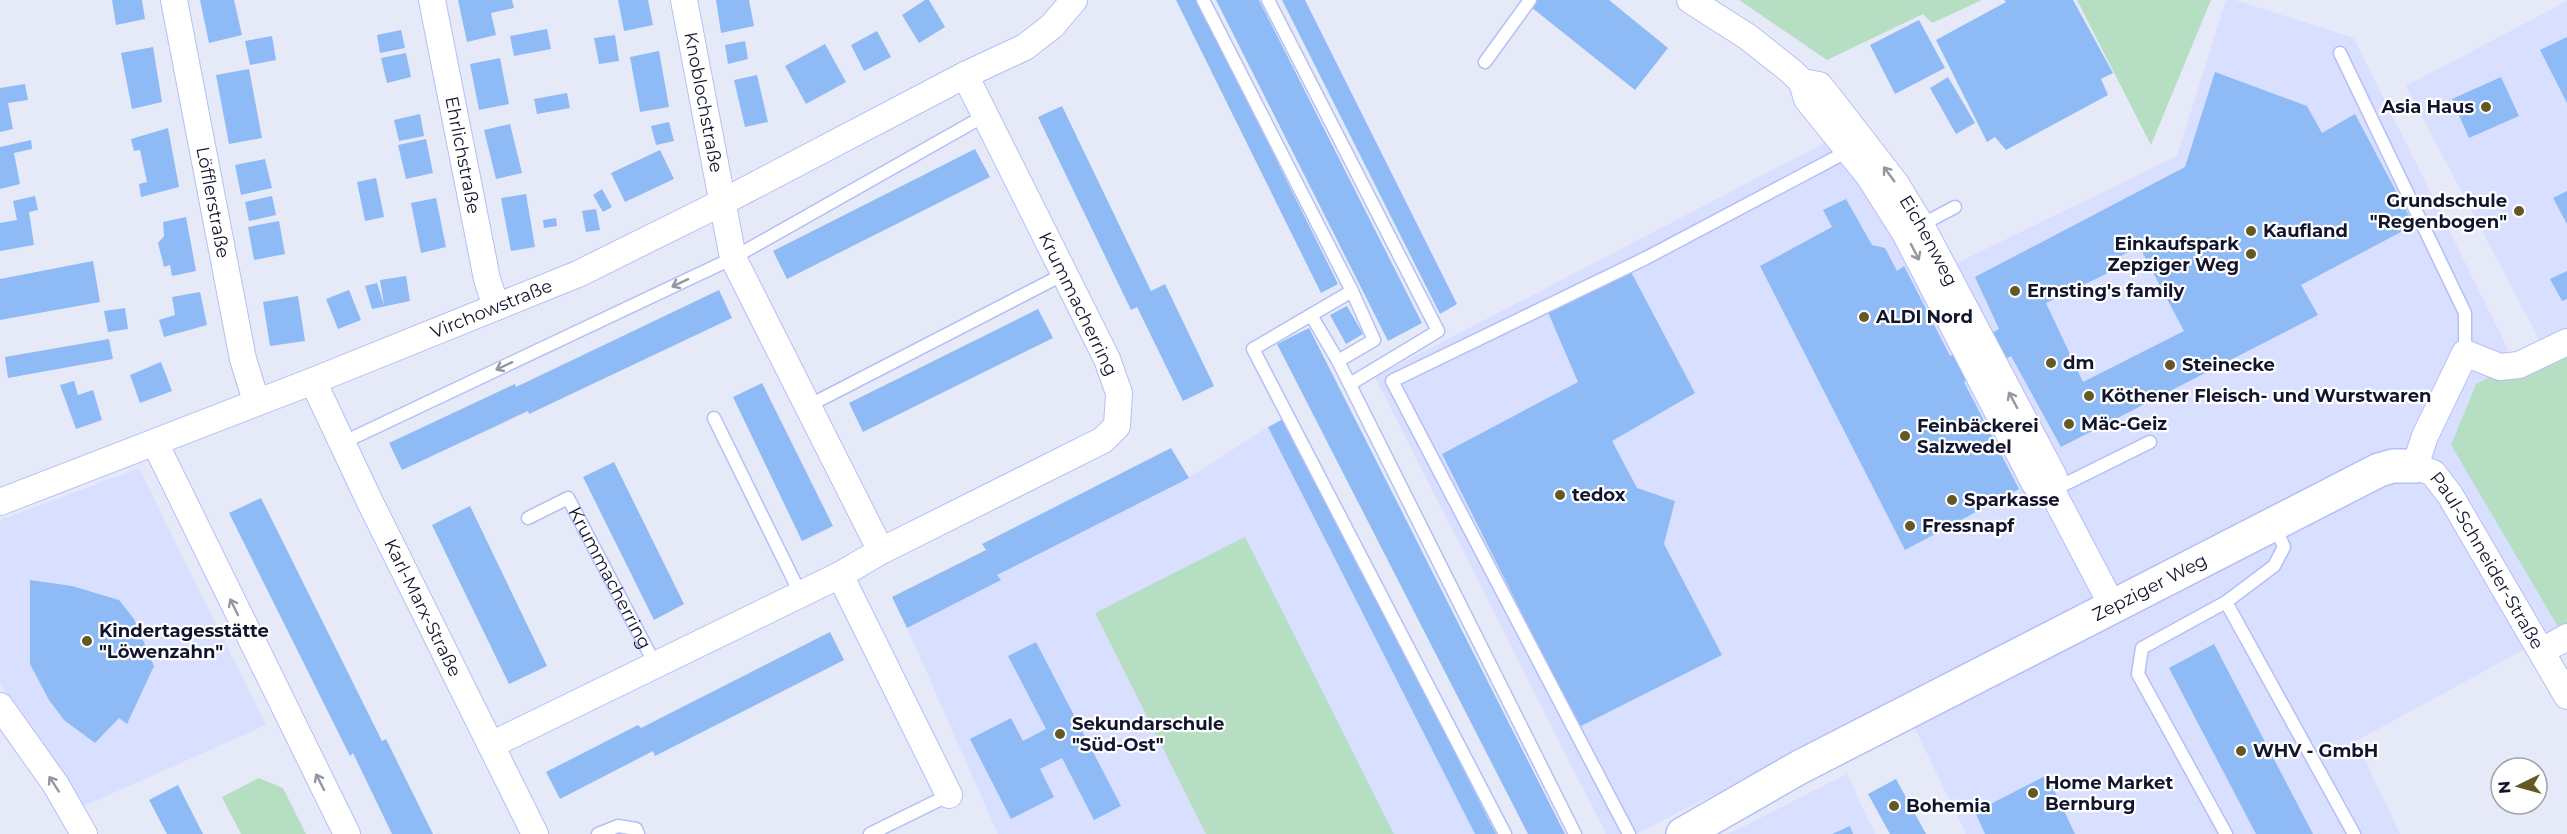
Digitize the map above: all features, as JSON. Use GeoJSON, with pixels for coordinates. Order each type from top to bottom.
{"type":"FeatureCollection","features":[{"type":"Feature","properties":{"kind":"street","name":"Löfflerstraße"},"geometry":{"type":"LineString","coordinates":[[174,0],[243,359],[256,401]]}},
{"type":"Feature","properties":{"kind":"street","name":"Ehrlichstraße"},"geometry":{"type":"LineString","coordinates":[[432,0],[487,279],[496,307]]}},
{"type":"Feature","properties":{"kind":"street","name":"Knoblochstraße"},"geometry":{"type":"LineString","coordinates":[[684,0],[719,175],[721,203]]}},
{"type":"Feature","properties":{"kind":"street","name":"Eichenweg"},"geometry":{"type":"LineString","coordinates":[[1690,0],[1748,37],[1802,82],[1807,99],[1896,184],[1921,225],[2054,477],[2052,490],[2113,607]]}},
{"type":"Feature","properties":{"kind":"street"},"geometry":{"type":"LineString","coordinates":[[965,75],[1025,47],[1052,26],[1071,1]]}},
{"type":"Feature","properties":{"kind":"street","name":"Virchowstraße"},"geometry":{"type":"LineString","coordinates":[[0,502],[256,401],[313,381],[578,274],[721,203],[965,75]]}},
{"type":"Feature","properties":{"kind":"street","name":"Krummacherring"},"geometry":{"type":"LineString","coordinates":[[491,745],[840,575],[1103,440],[1117,426],[1119,393],[1107,359],[965,75]]}},
{"type":"Feature","properties":{"kind":"street","name":"Eichenweg"},"geometry":{"type":"LineString","coordinates":[[1857,145],[2035,484],[2052,490]]}},
{"type":"Feature","properties":{"kind":"street"},"geometry":{"type":"LineString","coordinates":[[721,203],[733,258],[881,552]]}},
{"type":"Feature","properties":{"kind":"street"},"geometry":{"type":"LineString","coordinates":[[2415,466],[2425,436],[2465,353],[2500,366],[2519,364],[2567,342]]}},
{"type":"Feature","properties":{"kind":"street","name":"Karl-Marx-Straße"},"geometry":{"type":"LineString","coordinates":[[313,381],[535,834]]}},
{"type":"Feature","properties":{"kind":"street"},"geometry":{"type":"LineString","coordinates":[[154,442],[347,834]]}},
{"type":"Feature","properties":{"kind":"street","name":"Zepziger Weg"},"geometry":{"type":"LineString","coordinates":[[1683,834],[1800,767],[2379,470],[2393,466],[2415,466]]}},
{"type":"Feature","properties":{"kind":"street","name":"Paul-Schneider-Straße"},"geometry":{"type":"LineString","coordinates":[[2415,466],[2433,473],[2450,495],[2567,696]]}},
{"type":"Feature","properties":{"kind":"street"},"geometry":{"type":"LineString","coordinates":[[840,575],[949,795]]}},
{"type":"Feature","properties":{"kind":"street"},"geometry":{"type":"LineString","coordinates":[[2542,651],[2567,637]]}},
{"type":"Feature","properties":{"kind":"street"},"geometry":{"type":"LineString","coordinates":[[0,706],[56,785],[84,834]]}},
{"type":"Feature","properties":{"kind":"lane"},"geometry":{"type":"LineString","coordinates":[[1203,0],[1352,291],[1374,340],[1338,361]]}},
{"type":"Feature","properties":{"kind":"lane"},"geometry":{"type":"LineString","coordinates":[[1268,0],[1438,331],[1350,384]]}},
{"type":"Feature","properties":{"kind":"lane"},"geometry":{"type":"LineString","coordinates":[[1485,62],[1530,0]]}},
{"type":"Feature","properties":{"kind":"lane"},"geometry":{"type":"LineString","coordinates":[[2340,53],[2465,314],[2465,353]]}},
{"type":"Feature","properties":{"kind":"lane"},"geometry":{"type":"LineString","coordinates":[[342,443],[733,258],[984,116]]}},
{"type":"Feature","properties":{"kind":"lane"},"geometry":{"type":"LineString","coordinates":[[1629,834],[1392,381],[1646,258],[1857,145]]}},
{"type":"Feature","properties":{"kind":"lane"},"geometry":{"type":"LineString","coordinates":[[1921,225],[1954,207]]}},
{"type":"Feature","properties":{"kind":"lane"},"geometry":{"type":"LineString","coordinates":[[808,406],[1064,274]]}},
{"type":"Feature","properties":{"kind":"lane"},"geometry":{"type":"LineString","coordinates":[[1352,291],[1253,350],[1505,834]]}},
{"type":"Feature","properties":{"kind":"lane"},"geometry":{"type":"LineString","coordinates":[[1311,315],[1350,384],[1575,834]]}},
{"type":"Feature","properties":{"kind":"lane"},"geometry":{"type":"LineString","coordinates":[[714,418],[800,593]]}},
{"type":"Feature","properties":{"kind":"lane"},"geometry":{"type":"LineString","coordinates":[[2052,490],[2150,442]]}},
{"type":"Feature","properties":{"kind":"lane","name":"Krummacherring"},"geometry":{"type":"LineString","coordinates":[[528,518],[568,498],[656,666]]}},
{"type":"Feature","properties":{"kind":"lane"},"geometry":{"type":"LineString","coordinates":[[2226,834],[2139,674],[2142,648],[2226,602],[2274,566],[2284,547],[2274,525]]}},
{"type":"Feature","properties":{"kind":"lane"},"geometry":{"type":"LineString","coordinates":[[2226,602],[2354,834]]}},
{"type":"Feature","properties":{"kind":"lane"},"geometry":{"type":"LineString","coordinates":[[870,834],[949,795]]}},
{"type":"Feature","properties":{"kind":"lane"},"geometry":{"type":"LineString","coordinates":[[598,834],[618,826],[636,829],[638,834]]}},
{"type":"Feature","properties":{"kind":"shaded area"},"geometry":{"type":"Polygon","coordinates":[[[2226,0],[2235,0],[2354,38],[2545,424],[2567,626],[2356,741],[2400,834],[1966,834],[1901,700],[1636,834],[1606,834],[1375,377],[1832,139],[1918,282],[2177,156],[2226,0]]]}},
{"type":"Feature","properties":{"kind":"shaded area","name":"Grundschule \"Regenbogen\""},"geometry":{"type":"Polygon","coordinates":[[[2567,1],[2567,335],[2543,347],[2406,86],[2567,1]]]}},
{"type":"Feature","properties":{"kind":"shaded area"},"geometry":{"type":"Polygon","coordinates":[[[1268,427],[1475,834],[998,834],[907,628],[1000,580],[997,575],[1188,478],[1268,427]]]}},
{"type":"Feature","properties":{"kind":"shaded area"},"geometry":{"type":"Polygon","coordinates":[[[139,468],[266,725],[75,810],[0,684],[0,520],[139,468]]]}},
{"type":"Feature","properties":{"kind":"shaded area"},"geometry":{"type":"Polygon","coordinates":[[[1847,774],[1875,834],[1728,834],[1847,774]]]}},
{"type":"Feature","properties":{"kind":"green space"},"geometry":{"type":"Polygon","coordinates":[[[1739,0],[1982,0],[1932,23],[1923,14],[1827,60],[1739,0]]]}},
{"type":"Feature","properties":{"kind":"green space"},"geometry":{"type":"Polygon","coordinates":[[[2077,0],[2211,0],[2151,145],[2077,0]]]}},
{"type":"Feature","properties":{"kind":"green space"},"geometry":{"type":"Polygon","coordinates":[[[2567,338],[2567,642],[2451,445],[2476,384],[2567,338]]]}},
{"type":"Feature","properties":{"kind":"green space"},"geometry":{"type":"Polygon","coordinates":[[[1245,537],[1394,834],[1206,834],[1095,613],[1245,537]]]}},
{"type":"Feature","properties":{"kind":"green space"},"geometry":{"type":"Polygon","coordinates":[[[259,778],[283,788],[306,834],[241,834],[222,797],[259,778]]]}},
{"type":"Feature","properties":{"kind":"building"},"geometry":{"type":"Polygon","coordinates":[[[112,0],[142,0],[145,19],[116,25],[112,0]]]}},
{"type":"Feature","properties":{"kind":"building"},"geometry":{"type":"Polygon","coordinates":[[[200,0],[234,0],[242,35],[209,43],[200,0]]]}},
{"type":"Feature","properties":{"kind":"building"},"geometry":{"type":"Polygon","coordinates":[[[458,0],[512,0],[514,8],[491,13],[496,35],[467,42],[458,0]]]}},
{"type":"Feature","properties":{"kind":"building"},"geometry":{"type":"Polygon","coordinates":[[[618,0],[648,0],[653,25],[624,31],[618,0]]]}},
{"type":"Feature","properties":{"kind":"building"},"geometry":{"type":"Polygon","coordinates":[[[716,0],[749,0],[754,26],[721,33],[716,0]]]}},
{"type":"Feature","properties":{"kind":"building"},"geometry":{"type":"Polygon","coordinates":[[[925,0],[929,0],[945,27],[919,43],[902,15],[925,0]]]}},
{"type":"Feature","properties":{"kind":"building"},"geometry":{"type":"Polygon","coordinates":[[[1176,0],[1197,0],[1338,284],[1321,293],[1176,0]]]}},
{"type":"Feature","properties":{"kind":"building"},"geometry":{"type":"Polygon","coordinates":[[[1216,0],[1259,0],[1422,323],[1388,341],[1216,0]]]}},
{"type":"Feature","properties":{"kind":"building"},"geometry":{"type":"Polygon","coordinates":[[[1282,0],[1305,0],[1457,304],[1440,314],[1282,0]]]}},
{"type":"Feature","properties":{"kind":"building"},"geometry":{"type":"Polygon","coordinates":[[[1537,0],[1609,0],[1668,48],[1635,90],[1531,7],[1537,0]]]}},
{"type":"Feature","properties":{"kind":"building"},"geometry":{"type":"Polygon","coordinates":[[[2004,0],[2073,0],[2113,73],[2101,79],[2108,95],[2006,150],[1995,137],[1987,142],[1936,40],[2006,2],[2004,0]]]}},
{"type":"Feature","properties":{"kind":"building"},"geometry":{"type":"Polygon","coordinates":[[[1919,20],[1945,68],[1895,94],[1870,45],[1919,20]]]}},
{"type":"Feature","properties":{"kind":"building"},"geometry":{"type":"Polygon","coordinates":[[[547,29],[551,49],[514,56],[510,36],[547,29]]]}},
{"type":"Feature","properties":{"kind":"building"},"geometry":{"type":"Polygon","coordinates":[[[401,30],[405,48],[380,53],[377,35],[401,30]]]}},
{"type":"Feature","properties":{"kind":"building"},"geometry":{"type":"Polygon","coordinates":[[[877,31],[891,57],[864,71],[851,45],[877,31]]]}},
{"type":"Feature","properties":{"kind":"building"},"geometry":{"type":"Polygon","coordinates":[[[615,35],[619,61],[599,64],[594,38],[615,35]]]}},
{"type":"Feature","properties":{"kind":"building"},"geometry":{"type":"Polygon","coordinates":[[[272,36],[276,60],[250,65],[245,41],[272,36]]]}},
{"type":"Feature","properties":{"kind":"building"},"geometry":{"type":"Polygon","coordinates":[[[2567,37],[2567,103],[2540,50],[2567,37]]]}},
{"type":"Feature","properties":{"kind":"building"},"geometry":{"type":"Polygon","coordinates":[[[745,41],[748,59],[728,64],[725,45],[745,41]]]}},
{"type":"Feature","properties":{"kind":"building"},"geometry":{"type":"Polygon","coordinates":[[[825,44],[846,82],[806,104],[785,66],[825,44]]]}},
{"type":"Feature","properties":{"kind":"building"},"geometry":{"type":"Polygon","coordinates":[[[153,47],[162,102],[132,109],[121,53],[153,47]]]}},
{"type":"Feature","properties":{"kind":"building"},"geometry":{"type":"Polygon","coordinates":[[[659,51],[669,107],[640,112],[630,57],[659,51]]]}},
{"type":"Feature","properties":{"kind":"building"},"geometry":{"type":"Polygon","coordinates":[[[406,53],[411,77],[387,83],[381,58],[406,53]]]}},
{"type":"Feature","properties":{"kind":"building"},"geometry":{"type":"Polygon","coordinates":[[[500,58],[509,104],[479,110],[470,64],[500,58]]]}},
{"type":"Feature","properties":{"kind":"building"},"geometry":{"type":"Polygon","coordinates":[[[249,69],[262,138],[229,144],[216,75],[249,69]]]}},
{"type":"Feature","properties":{"kind":"building"},"geometry":{"type":"Polygon","coordinates":[[[2215,72],[2307,106],[2322,133],[2355,114],[2414,225],[2301,285],[2318,315],[2061,447],[2011,356],[1964,382],[2019,489],[1905,550],[1760,266],[1832,227],[1823,210],[1846,199],[1872,245],[1885,248],[1897,271],[1904,266],[1950,356],[1999,329],[1975,277],[2185,167],[2215,72]],[[2139,246],[2112,261],[2108,273],[2046,303],[2083,382],[2184,331],[2139,246]]]}},
{"type":"Feature","properties":{"kind":"building"},"geometry":{"type":"Polygon","coordinates":[[[757,75],[768,122],[745,127],[734,80],[757,75]]]}},
{"type":"Feature","properties":{"kind":"building"},"geometry":{"type":"Polygon","coordinates":[[[1948,77],[1975,123],[1956,134],[1930,88],[1948,77]]]}},
{"type":"Feature","properties":{"kind":"building"},"geometry":{"type":"Polygon","coordinates":[[[2501,77],[2519,116],[2469,138],[2452,99],[2501,77]]]}},
{"type":"Feature","properties":{"kind":"building"},"geometry":{"type":"Polygon","coordinates":[[[25,84],[28,100],[8,103],[13,129],[0,132],[0,88],[25,84]]]}},
{"type":"Feature","properties":{"kind":"building"},"geometry":{"type":"Polygon","coordinates":[[[567,93],[570,108],[537,114],[534,99],[567,93]]]}},
{"type":"Feature","properties":{"kind":"building"},"geometry":{"type":"Polygon","coordinates":[[[1062,106],[1151,291],[1165,284],[1214,386],[1183,401],[1137,307],[1131,310],[1038,117],[1062,106]]]}},
{"type":"Feature","properties":{"kind":"building"},"geometry":{"type":"Polygon","coordinates":[[[420,114],[424,136],[399,141],[394,120],[420,114]]]}},
{"type":"Feature","properties":{"kind":"building"},"geometry":{"type":"Polygon","coordinates":[[[669,122],[674,141],[656,145],[651,126],[669,122]]]}},
{"type":"Feature","properties":{"kind":"building"},"geometry":{"type":"Polygon","coordinates":[[[510,124],[522,173],[496,179],[484,130],[510,124]]]}},
{"type":"Feature","properties":{"kind":"building"},"geometry":{"type":"Polygon","coordinates":[[[168,128],[179,187],[141,197],[139,184],[147,182],[140,150],[134,151],[131,139],[168,128]]]}},
{"type":"Feature","properties":{"kind":"building"},"geometry":{"type":"Polygon","coordinates":[[[426,139],[433,173],[406,179],[398,145],[426,139]]]}},
{"type":"Feature","properties":{"kind":"building"},"geometry":{"type":"Polygon","coordinates":[[[31,140],[32,149],[14,153],[20,184],[0,189],[0,147],[31,140]]]}},
{"type":"Feature","properties":{"kind":"building"},"geometry":{"type":"Polygon","coordinates":[[[975,149],[990,177],[787,279],[773,251],[975,149]]]}},
{"type":"Feature","properties":{"kind":"building"},"geometry":{"type":"Polygon","coordinates":[[[660,150],[674,179],[625,202],[611,173],[660,150]]]}},
{"type":"Feature","properties":{"kind":"building"},"geometry":{"type":"Polygon","coordinates":[[[265,159],[272,188],[241,195],[235,165],[265,159]]]}},
{"type":"Feature","properties":{"kind":"building"},"geometry":{"type":"Polygon","coordinates":[[[376,178],[384,217],[365,221],[357,182],[376,178]]]}},
{"type":"Feature","properties":{"kind":"building"},"geometry":{"type":"Polygon","coordinates":[[[602,189],[612,207],[603,212],[593,195],[602,189]]]}},
{"type":"Feature","properties":{"kind":"building"},"geometry":{"type":"Polygon","coordinates":[[[2567,191],[2567,224],[2553,198],[2567,191]]]}},
{"type":"Feature","properties":{"kind":"building"},"geometry":{"type":"Polygon","coordinates":[[[526,194],[535,247],[511,251],[501,198],[526,194]]]}},
{"type":"Feature","properties":{"kind":"building"},"geometry":{"type":"Polygon","coordinates":[[[35,196],[38,210],[29,212],[34,245],[0,251],[0,223],[17,220],[13,201],[35,196]]]}},
{"type":"Feature","properties":{"kind":"building"},"geometry":{"type":"Polygon","coordinates":[[[272,196],[276,215],[249,221],[245,202],[272,196]]]}},
{"type":"Feature","properties":{"kind":"building"},"geometry":{"type":"Polygon","coordinates":[[[436,198],[446,247],[421,253],[411,203],[436,198]]]}},
{"type":"Feature","properties":{"kind":"building"},"geometry":{"type":"Polygon","coordinates":[[[596,209],[600,230],[586,232],[582,211],[596,209]]]}},
{"type":"Feature","properties":{"kind":"building"},"geometry":{"type":"Polygon","coordinates":[[[186,217],[196,271],[172,276],[170,265],[164,267],[158,243],[164,236],[163,222],[186,217]]]}},
{"type":"Feature","properties":{"kind":"building"},"geometry":{"type":"Polygon","coordinates":[[[556,218],[557,226],[544,228],[543,220],[556,218]]]}},
{"type":"Feature","properties":{"kind":"building"},"geometry":{"type":"Polygon","coordinates":[[[279,221],[285,254],[254,260],[248,227],[279,221]]]}},
{"type":"Feature","properties":{"kind":"building"},"geometry":{"type":"Polygon","coordinates":[[[93,261],[100,302],[0,320],[0,279],[93,261]]]}},
{"type":"Feature","properties":{"kind":"building","name":"tedox"},"geometry":{"type":"Polygon","coordinates":[[[1630,270],[1695,393],[1612,441],[1637,488],[1675,501],[1664,544],[1722,655],[1579,727],[1442,454],[1578,382],[1547,310],[1630,270]]]}},
{"type":"Feature","properties":{"kind":"building"},"geometry":{"type":"Polygon","coordinates":[[[2567,271],[2567,299],[2562,301],[2550,279],[2567,271]]]}},
{"type":"Feature","properties":{"kind":"building"},"geometry":{"type":"Polygon","coordinates":[[[406,276],[410,301],[372,309],[365,286],[377,283],[384,305],[380,280],[406,276]]]}},
{"type":"Feature","properties":{"kind":"building"},"geometry":{"type":"Polygon","coordinates":[[[349,290],[361,320],[338,329],[326,299],[349,290]]]}},
{"type":"Feature","properties":{"kind":"building"},"geometry":{"type":"Polygon","coordinates":[[[719,290],[732,318],[529,414],[528,411],[402,470],[389,443],[515,384],[516,387],[719,290]]]}},
{"type":"Feature","properties":{"kind":"building"},"geometry":{"type":"Polygon","coordinates":[[[200,292],[207,325],[164,337],[159,320],[175,315],[172,297],[200,292]]]}},
{"type":"Feature","properties":{"kind":"building"},"geometry":{"type":"Polygon","coordinates":[[[298,296],[305,341],[270,346],[263,302],[298,296]]]}},
{"type":"Feature","properties":{"kind":"building"},"geometry":{"type":"Polygon","coordinates":[[[1347,306],[1363,334],[1346,344],[1330,315],[1347,306]]]}},
{"type":"Feature","properties":{"kind":"building"},"geometry":{"type":"Polygon","coordinates":[[[125,308],[128,329],[108,332],[104,311],[125,308]]]}},
{"type":"Feature","properties":{"kind":"building"},"geometry":{"type":"Polygon","coordinates":[[[1038,309],[1053,338],[863,432],[849,403],[1038,309]]]}},
{"type":"Feature","properties":{"kind":"building"},"geometry":{"type":"Polygon","coordinates":[[[1309,328],[1565,834],[1528,834],[1277,344],[1309,328]]]}},
{"type":"Feature","properties":{"kind":"building"},"geometry":{"type":"Polygon","coordinates":[[[109,339],[113,359],[8,378],[5,357],[109,339]]]}},
{"type":"Feature","properties":{"kind":"building"},"geometry":{"type":"Polygon","coordinates":[[[161,362],[172,391],[140,403],[130,375],[161,362]]]}},
{"type":"Feature","properties":{"kind":"building"},"geometry":{"type":"Polygon","coordinates":[[[74,381],[78,395],[93,390],[102,420],[76,429],[60,385],[74,381]]]}},
{"type":"Feature","properties":{"kind":"building"},"geometry":{"type":"Polygon","coordinates":[[[762,383],[833,526],[802,541],[733,397],[762,383]]]}},
{"type":"Feature","properties":{"kind":"building"},"geometry":{"type":"Polygon","coordinates":[[[1285,418],[1496,834],[1475,834],[1268,427],[1285,418]]]}},
{"type":"Feature","properties":{"kind":"building"},"geometry":{"type":"Polygon","coordinates":[[[1171,448],[1189,478],[997,575],[1001,580],[907,628],[892,597],[986,550],[982,544],[1171,448]]]}},
{"type":"Feature","properties":{"kind":"building"},"geometry":{"type":"Polygon","coordinates":[[[614,462],[684,604],[654,620],[583,477],[614,462]]]}},
{"type":"Feature","properties":{"kind":"building"},"geometry":{"type":"Polygon","coordinates":[[[261,498],[382,741],[386,739],[433,834],[392,834],[353,753],[350,756],[229,513],[261,498]]]}},
{"type":"Feature","properties":{"kind":"building"},"geometry":{"type":"Polygon","coordinates":[[[470,506],[547,666],[509,684],[432,525],[470,506]]]}},
{"type":"Feature","properties":{"kind":"building","name":"Kindertagesstätte \"Löwenzahn\""},"geometry":{"type":"Polygon","coordinates":[[[30,580],[72,586],[119,600],[134,619],[154,666],[127,724],[119,718],[95,743],[64,720],[49,700],[30,664],[30,580]]]}},
{"type":"Feature","properties":{"kind":"building"},"geometry":{"type":"Polygon","coordinates":[[[830,632],[844,660],[655,756],[653,751],[560,799],[546,772],[638,725],[641,728],[830,632]]]}},
{"type":"Feature","properties":{"kind":"building","name":"Sekundarschule \"Süd-Ost\""},"geometry":{"type":"Polygon","coordinates":[[[1036,642],[1121,806],[1094,820],[1062,758],[1040,769],[1054,797],[1011,819],[970,739],[1011,718],[1023,741],[1046,729],[1008,656],[1036,642]]]}},
{"type":"Feature","properties":{"kind":"building","name":"WHV - GmbH"},"geometry":{"type":"Polygon","coordinates":[[[2214,644],[2313,834],[2256,834],[2169,668],[2214,644]]]}},
{"type":"Feature","properties":{"kind":"building","name":"Home Market Bernburg"},"geometry":{"type":"Polygon","coordinates":[[[2047,775],[2075,834],[1985,834],[1975,812],[2047,775]]]}},
{"type":"Feature","properties":{"kind":"building"},"geometry":{"type":"Polygon","coordinates":[[[1896,779],[1926,834],[1890,834],[1868,794],[1896,779]]]}},
{"type":"Feature","properties":{"kind":"building"},"geometry":{"type":"Polygon","coordinates":[[[178,785],[203,834],[167,834],[149,800],[178,785]]]}},
{"type":"Feature","properties":{"kind":"building"},"geometry":{"type":"Polygon","coordinates":[[[1850,826],[1853,834],[1832,834],[1850,826]]]}},
{"type":"Feature","properties":{"kind":"place","name":"Asia Haus"},"geometry":{"type":"Point","coordinates":[2486,107]}},
{"type":"Feature","properties":{"kind":"place","name":"Grundschule \"Regenbogen\""},"geometry":{"type":"Point","coordinates":[2519,211]}},
{"type":"Feature","properties":{"kind":"place","name":"Kaufland"},"geometry":{"type":"Point","coordinates":[2251,231]}},
{"type":"Feature","properties":{"kind":"place","name":"Einkaufspark Zepziger Weg"},"geometry":{"type":"Point","coordinates":[2251,254]}},
{"type":"Feature","properties":{"kind":"place","name":"Ernsting's family"},"geometry":{"type":"Point","coordinates":[2015,291]}},
{"type":"Feature","properties":{"kind":"place","name":"ALDI Nord"},"geometry":{"type":"Point","coordinates":[1864,317]}},
{"type":"Feature","properties":{"kind":"place","name":"dm"},"geometry":{"type":"Point","coordinates":[2051,363]}},
{"type":"Feature","properties":{"kind":"place","name":"Steinecke"},"geometry":{"type":"Point","coordinates":[2170,365]}},
{"type":"Feature","properties":{"kind":"place","name":"Köthener Fleisch- und Wurstwaren"},"geometry":{"type":"Point","coordinates":[2089,396]}},
{"type":"Feature","properties":{"kind":"place","name":"Mäc-Geiz"},"geometry":{"type":"Point","coordinates":[2069,424]}},
{"type":"Feature","properties":{"kind":"place","name":"Feinbäckerei Salzwedel"},"geometry":{"type":"Point","coordinates":[1905,436]}},
{"type":"Feature","properties":{"kind":"place","name":"tedox"},"geometry":{"type":"Point","coordinates":[1560,495]}},
{"type":"Feature","properties":{"kind":"place","name":"Sparkasse"},"geometry":{"type":"Point","coordinates":[1952,500]}},
{"type":"Feature","properties":{"kind":"place","name":"Fressnapf"},"geometry":{"type":"Point","coordinates":[1910,526]}},
{"type":"Feature","properties":{"kind":"place","name":"Kindertagesstätte \"Löwenzahn\""},"geometry":{"type":"Point","coordinates":[87,641]}},
{"type":"Feature","properties":{"kind":"place","name":"Sekundarschule \"Süd-Ost\""},"geometry":{"type":"Point","coordinates":[1060,734]}},
{"type":"Feature","properties":{"kind":"place","name":"WHV - GmbH"},"geometry":{"type":"Point","coordinates":[2241,751]}},
{"type":"Feature","properties":{"kind":"place","name":"Home Market Bernburg"},"geometry":{"type":"Point","coordinates":[2033,793]}},
{"type":"Feature","properties":{"kind":"place","name":"Bohemia"},"geometry":{"type":"Point","coordinates":[1894,806]}}]}
